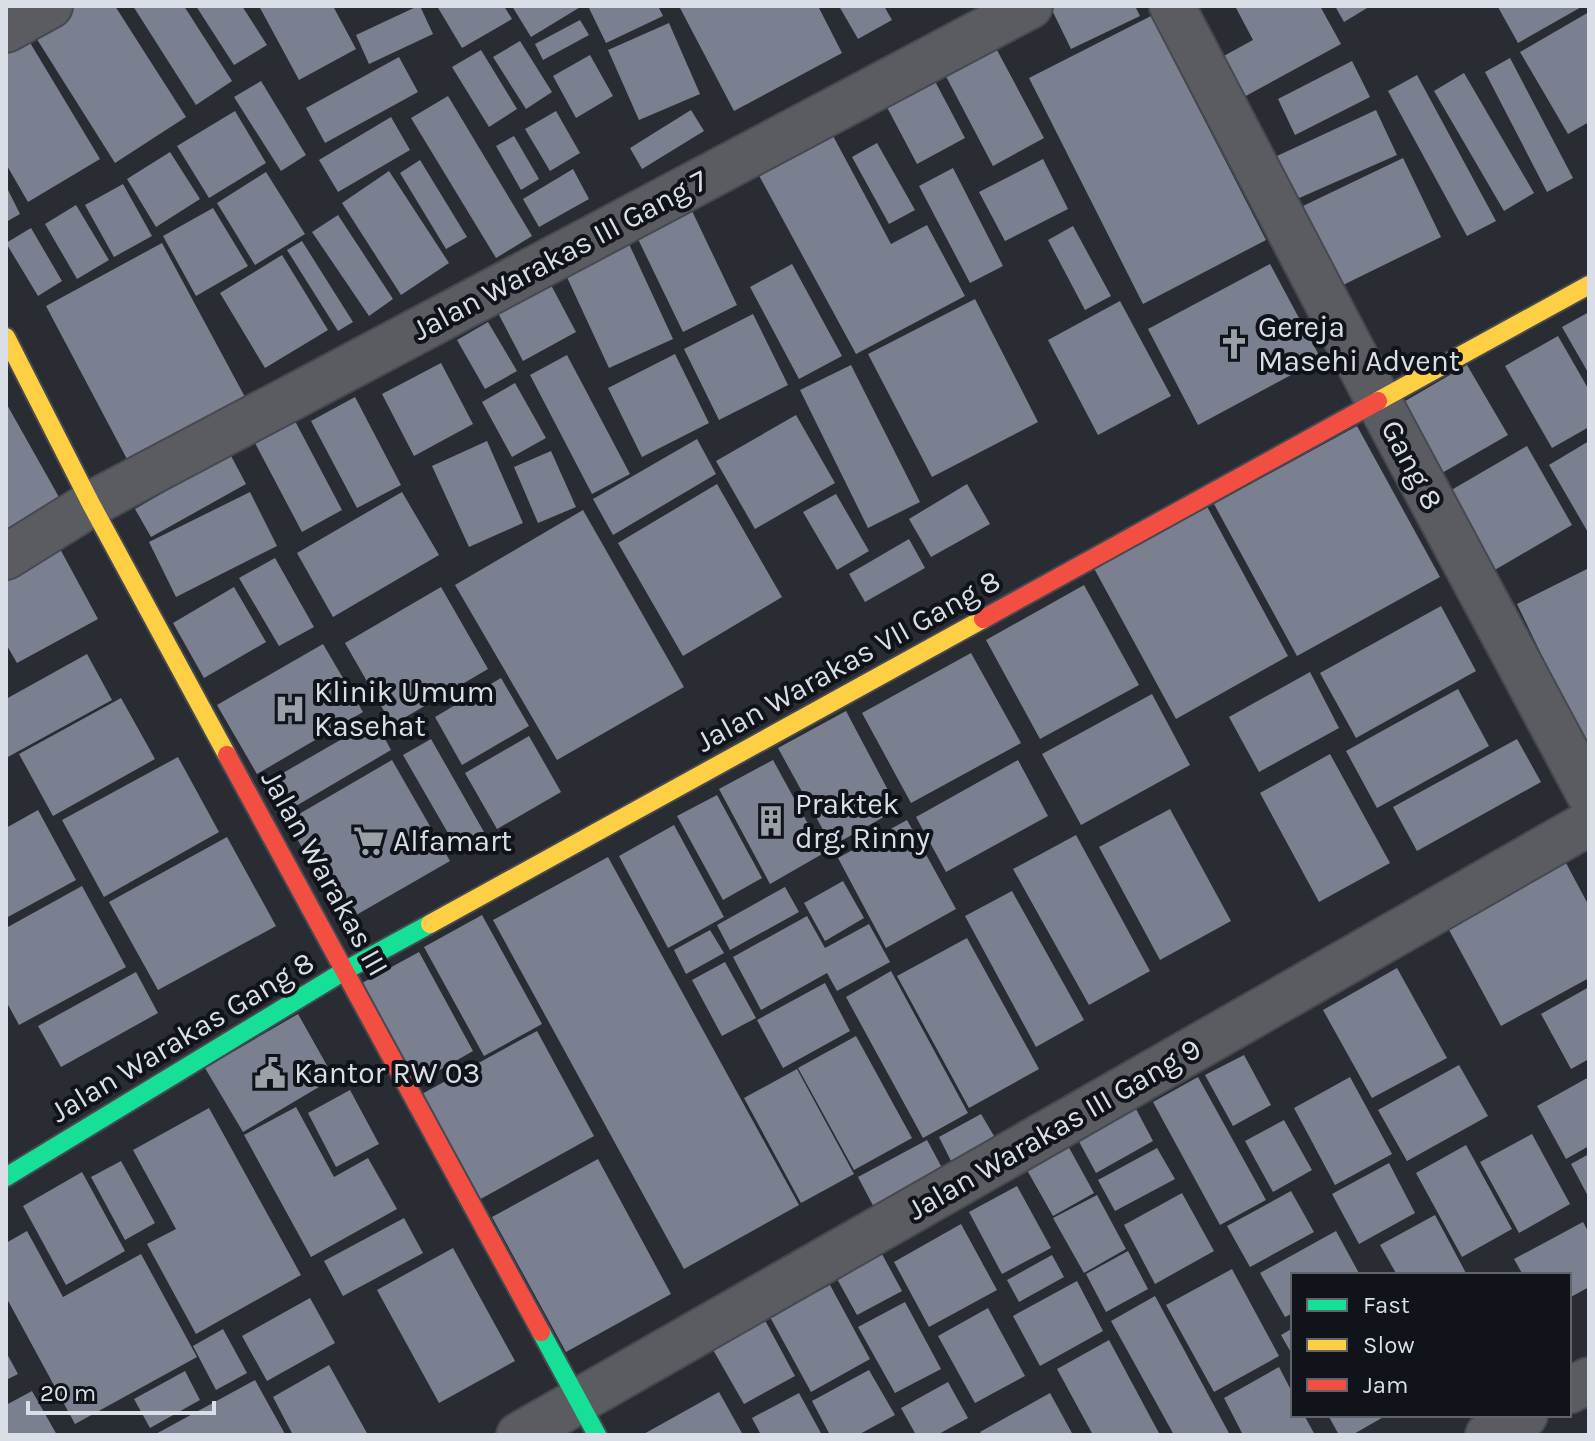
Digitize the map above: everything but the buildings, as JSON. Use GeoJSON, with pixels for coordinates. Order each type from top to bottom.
{"type":"FeatureCollection","features":[{"type":"Feature","properties":{"kind":"street"},"geometry":{"type":"LineString","coordinates":[[6,30],[50,6]]}},
{"type":"Feature","properties":{"kind":"street","name":"Jalan Warakas III Gang 7"},"geometry":{"type":"LineString","coordinates":[[6,557],[91,504],[1030,6]]}},
{"type":"Feature","properties":{"kind":"street","name":"Gang 8"},"geometry":{"type":"LineString","coordinates":[[1172,6],[1589,794]]}},
{"type":"Feature","properties":{"kind":"street"},"geometry":{"type":"LineString","coordinates":[[1378,400],[1589,285]]}},
{"type":"Feature","properties":{"kind":"street","name":"Jalan Warakas III"},"geometry":{"type":"LineString","coordinates":[[6,337],[91,504],[588,1418]]}},
{"type":"Feature","properties":{"kind":"street","name":"Jalan Warakas VII Gang 8"},"geometry":{"type":"LineString","coordinates":[[346,970],[1378,400]]}},
{"type":"Feature","properties":{"kind":"street","name":"Jalan Warakas III Gang 9"},"geometry":{"type":"LineString","coordinates":[[519,1435],[588,1418],[1589,823]]}},
{"type":"Feature","properties":{"kind":"street","name":"Jalan Warakas Gang 8"},"geometry":{"type":"LineString","coordinates":[[6,1177],[346,970]]}},
{"type":"Feature","properties":{"kind":"street"},"geometry":{"type":"LineString","coordinates":[[1571,1390],[1589,1380]]}},
{"type":"Feature","properties":{"kind":"street"},"geometry":{"type":"LineString","coordinates":[[1488,1435],[1521,1417]]}},
{"type":"Feature","properties":{"kind":"traffic: fast"},"geometry":{"type":"LineString","coordinates":[[6,1177],[346,970],[430,924]]}},
{"type":"Feature","properties":{"kind":"traffic: fast"},"geometry":{"type":"LineString","coordinates":[[541,1332],[597,1435]]}},
{"type":"Feature","properties":{"kind":"traffic: slow"},"geometry":{"type":"LineString","coordinates":[[1378,401],[1589,285]]}},
{"type":"Feature","properties":{"kind":"traffic: slow"},"geometry":{"type":"LineString","coordinates":[[6,337],[91,504],[227,755]]}},
{"type":"Feature","properties":{"kind":"traffic: slow"},"geometry":{"type":"LineString","coordinates":[[430,924],[983,619]]}},
{"type":"Feature","properties":{"kind":"traffic: jam"},"geometry":{"type":"LineString","coordinates":[[983,619],[1378,401]]}},
{"type":"Feature","properties":{"kind":"traffic: jam"},"geometry":{"type":"LineString","coordinates":[[227,755],[541,1332]]}},
{"type":"Feature","properties":{"kind":"place","name":"Gereja Masehi Advent"},"geometry":{"type":"Point","coordinates":[1234,344]}},
{"type":"Feature","properties":{"kind":"place","name":"Klinik Umum Kasehat"},"geometry":{"type":"Point","coordinates":[290,709]}},
{"type":"Feature","properties":{"kind":"place","name":"Praktek drg. Rinny"},"geometry":{"type":"Point","coordinates":[771,821]}},
{"type":"Feature","properties":{"kind":"place","name":"Alfamart"},"geometry":{"type":"Point","coordinates":[369,841]}},
{"type":"Feature","properties":{"kind":"place","name":"Kantor RW 03"},"geometry":{"type":"Point","coordinates":[270,1073]}}]}
